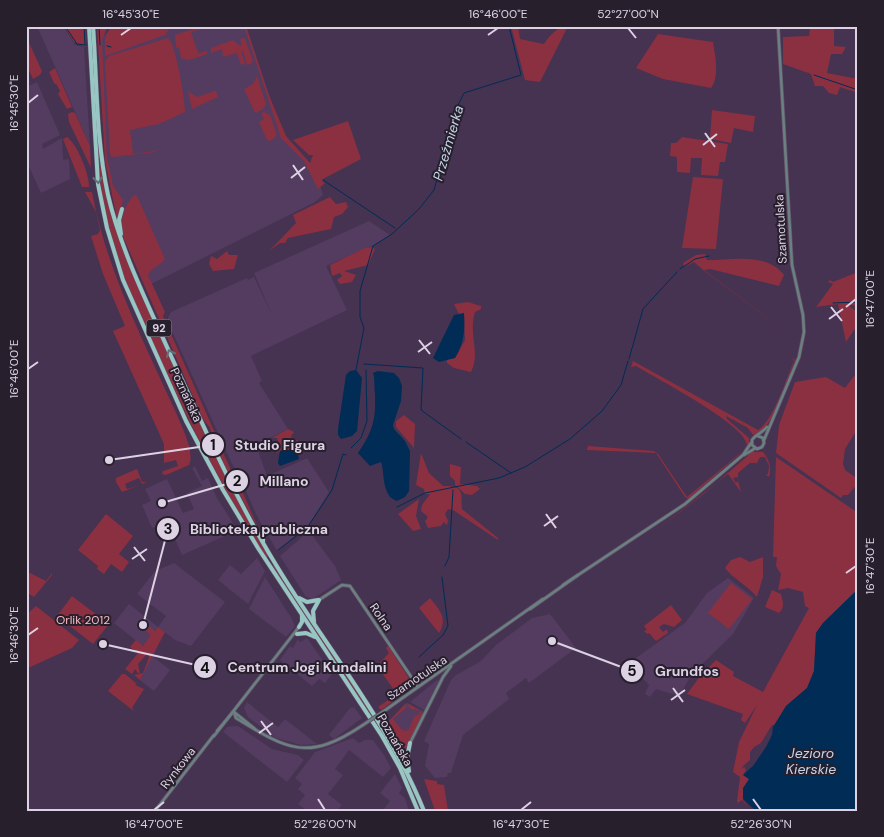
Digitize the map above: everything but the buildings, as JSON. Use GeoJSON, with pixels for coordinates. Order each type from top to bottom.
{"type":"FeatureCollection","features":[{"type":"Feature","properties":{"kind":"main road","name":"Poznańska"},"geometry":{"type":"LineString","coordinates":[[89,26],[98,184],[107,228],[118,267],[198,444],[238,517],[385,740],[418,811]]}},
{"type":"Feature","properties":{"kind":"main road","name":"Poznańska"},"geometry":{"type":"LineString","coordinates":[[94,26],[103,166],[111,206],[122,241],[197,414],[265,547],[384,730],[413,785],[424,811]]}},
{"type":"Feature","properties":{"kind":"main road"},"geometry":{"type":"LineString","coordinates":[[122,209],[119,220],[122,241]]}},
{"type":"Feature","properties":{"kind":"main road"},"geometry":{"type":"LineString","coordinates":[[263,533],[265,547]]}},
{"type":"Feature","properties":{"kind":"main road"},"geometry":{"type":"LineString","coordinates":[[294,593],[305,602],[319,600]]}},
{"type":"Feature","properties":{"kind":"main road"},"geometry":{"type":"LineString","coordinates":[[317,628],[312,613],[319,600]]}},
{"type":"Feature","properties":{"kind":"main road"},"geometry":{"type":"LineString","coordinates":[[299,627],[302,622],[302,614]]}},
{"type":"Feature","properties":{"kind":"main road"},"geometry":{"type":"LineString","coordinates":[[295,635],[306,633],[317,638]]}},
{"type":"Feature","properties":{"kind":"main road"},"geometry":{"type":"LineString","coordinates":[[410,743],[407,761],[413,785]]}},
{"type":"Feature","properties":{"kind":"street","name":"Szamotulska"},"geometry":{"type":"LineString","coordinates":[[764,440],[799,358],[804,328],[792,265],[778,26]]}},
{"type":"Feature","properties":{"kind":"street","name":"Szamotulska"},"geometry":{"type":"LineString","coordinates":[[758,436],[770,424]]}},
{"type":"Feature","properties":{"kind":"street"},"geometry":{"type":"LineString","coordinates":[[758,436],[764,440],[763,446],[757,449],[751,443],[753,438],[758,436]]}},
{"type":"Feature","properties":{"kind":"street","name":"Szamotulska"},"geometry":{"type":"LineString","coordinates":[[236,718],[282,744],[311,748],[335,742],[364,725],[583,571],[675,511],[742,455],[751,443]]}},
{"type":"Feature","properties":{"kind":"street","name":"Szamotulska"},"geometry":{"type":"LineString","coordinates":[[742,455],[757,449]]}},
{"type":"Feature","properties":{"kind":"street","name":"Rolna"},"geometry":{"type":"LineString","coordinates":[[319,600],[342,585],[350,586],[418,687]]}},
{"type":"Feature","properties":{"kind":"street","name":"Rynkowa"},"geometry":{"type":"LineString","coordinates":[[214,736],[295,635],[299,627]]}},
{"type":"Feature","properties":{"kind":"street"},"geometry":{"type":"LineString","coordinates":[[410,743],[443,678],[456,662]]}},
{"type":"Feature","properties":{"kind":"street"},"geometry":{"type":"LineString","coordinates":[[240,704],[238,709],[242,716]]}},
{"type":"Feature","properties":{"kind":"street","name":"Szamotulska"},"geometry":{"type":"LineString","coordinates":[[234,712],[242,716],[258,732]]}},
{"type":"Feature","properties":{"kind":"street"},"geometry":{"type":"LineString","coordinates":[[225,724],[236,718],[234,712]]}},
{"type":"Feature","properties":{"kind":"street","name":"Rynkowa"},"geometry":{"type":"LineString","coordinates":[[155,811],[227,717],[234,712]]}},
{"type":"Feature","properties":{"kind":"shaded area"},"geometry":{"type":"Polygon","coordinates":[[[37,26],[63,26],[75,45],[84,47],[90,146],[37,26]]]}},
{"type":"Feature","properties":{"kind":"shaded area"},"geometry":{"type":"Polygon","coordinates":[[[113,26],[246,26],[283,136],[297,148],[318,179],[323,195],[315,202],[145,287],[125,239],[108,174],[99,41],[113,26]]]}},
{"type":"Feature","properties":{"kind":"shaded area"},"geometry":{"type":"Polygon","coordinates":[[[37,82],[60,135],[42,144],[43,149],[62,138],[63,160],[69,159],[70,179],[41,193],[26,160],[26,87],[37,82]]]}},
{"type":"Feature","properties":{"kind":"shaded area"},"geometry":{"type":"Polygon","coordinates":[[[369,221],[390,235],[374,245],[326,266],[347,310],[251,356],[262,381],[259,383],[288,429],[256,445],[267,476],[307,458],[329,492],[310,523],[277,551],[257,516],[238,473],[232,464],[167,320],[171,312],[247,278],[248,280],[254,277],[273,317],[254,273],[369,221]]]}},
{"type":"Feature","properties":{"kind":"shaded area"},"geometry":{"type":"Polygon","coordinates":[[[195,467],[202,481],[208,478],[217,498],[236,528],[226,533],[225,536],[182,555],[167,521],[152,528],[142,505],[151,501],[145,489],[167,479],[183,513],[194,509],[187,493],[202,486],[192,468],[195,467]]]}},
{"type":"Feature","properties":{"kind":"shaded area"},"geometry":{"type":"Polygon","coordinates":[[[309,531],[335,566],[341,580],[313,599],[306,597],[280,556],[309,531]]]}},
{"type":"Feature","properties":{"kind":"shaded area"},"geometry":{"type":"Polygon","coordinates":[[[257,558],[265,571],[248,604],[218,580],[230,565],[241,574],[257,558]]]}},
{"type":"Feature","properties":{"kind":"shaded area"},"geometry":{"type":"Polygon","coordinates":[[[174,563],[225,602],[191,646],[175,640],[158,627],[166,616],[137,594],[155,571],[174,563]]]}},
{"type":"Feature","properties":{"kind":"shaded area"},"geometry":{"type":"Polygon","coordinates":[[[265,577],[295,626],[286,637],[249,609],[265,577]]]}},
{"type":"Feature","properties":{"kind":"shaded area"},"geometry":{"type":"Polygon","coordinates":[[[728,578],[754,598],[733,634],[692,674],[679,696],[656,689],[650,697],[645,694],[649,685],[629,663],[685,623],[707,593],[728,578]]]}},
{"type":"Feature","properties":{"kind":"shaded area"},"geometry":{"type":"Polygon","coordinates":[[[129,604],[158,627],[143,646],[114,623],[129,604]]]}},
{"type":"Feature","properties":{"kind":"shaded area"},"geometry":{"type":"Polygon","coordinates":[[[550,614],[576,648],[529,683],[526,678],[506,693],[509,699],[463,735],[451,773],[448,773],[447,777],[435,778],[425,766],[429,744],[424,741],[451,680],[456,675],[481,661],[496,645],[532,618],[550,614]]]}},
{"type":"Feature","properties":{"kind":"shaded area"},"geometry":{"type":"Polygon","coordinates":[[[307,638],[332,674],[325,683],[319,679],[312,686],[280,660],[290,646],[293,648],[298,639],[300,642],[307,638]]]}},
{"type":"Feature","properties":{"kind":"shaded area"},"geometry":{"type":"Polygon","coordinates":[[[151,655],[170,670],[154,691],[140,680],[151,655]]]}},
{"type":"Feature","properties":{"kind":"shaded area"},"geometry":{"type":"Polygon","coordinates":[[[437,680],[439,681],[424,710],[410,702],[437,680]]]}},
{"type":"Feature","properties":{"kind":"shaded area"},"geometry":{"type":"Polygon","coordinates":[[[247,702],[278,727],[285,719],[317,744],[301,745],[276,738],[248,717],[244,708],[247,702]]]}},
{"type":"Feature","properties":{"kind":"shaded area"},"geometry":{"type":"Polygon","coordinates":[[[407,703],[423,711],[407,738],[389,721],[407,703]]]}},
{"type":"Feature","properties":{"kind":"shaded area"},"geometry":{"type":"Polygon","coordinates":[[[354,707],[362,718],[334,739],[329,735],[350,708],[354,707]]]}},
{"type":"Feature","properties":{"kind":"shaded area"},"geometry":{"type":"Polygon","coordinates":[[[238,726],[272,749],[298,755],[304,760],[287,782],[223,732],[227,727],[238,726]]]}},
{"type":"Feature","properties":{"kind":"shaded area"},"geometry":{"type":"Polygon","coordinates":[[[353,738],[359,743],[365,740],[373,740],[391,768],[383,777],[349,750],[335,769],[343,775],[328,794],[342,805],[337,811],[307,811],[298,804],[305,795],[298,789],[302,784],[295,778],[315,752],[353,738]]]}},
{"type":"Feature","properties":{"kind":"shaded area"},"geometry":{"type":"Polygon","coordinates":[[[395,774],[402,788],[399,793],[405,798],[409,811],[383,810],[390,801],[380,793],[395,774]]]}},
{"type":"Feature","properties":{"kind":"green space"},"geometry":{"type":"Polygon","coordinates":[[[64,26],[85,26],[86,47],[74,42],[64,26]]]}},
{"type":"Feature","properties":{"kind":"green space"},"geometry":{"type":"Polygon","coordinates":[[[90,26],[92,26],[98,137],[116,230],[209,444],[269,556],[266,558],[219,478],[177,396],[127,286],[117,258],[108,230],[99,180],[90,26]]]}},
{"type":"Feature","properties":{"kind":"green space"},"geometry":{"type":"Polygon","coordinates":[[[97,26],[108,26],[102,40],[107,157],[113,186],[123,200],[117,219],[105,161],[97,26]]]}},
{"type":"Feature","properties":{"kind":"green space"},"geometry":{"type":"Polygon","coordinates":[[[111,26],[166,26],[168,31],[165,35],[105,56],[105,38],[111,26]]]}},
{"type":"Feature","properties":{"kind":"green space"},"geometry":{"type":"Polygon","coordinates":[[[244,26],[246,26],[268,93],[286,136],[310,163],[313,155],[309,155],[293,140],[348,121],[361,159],[323,179],[322,181],[325,183],[318,189],[304,161],[281,138],[244,26]]]}},
{"type":"Feature","properties":{"kind":"green space"},"geometry":{"type":"Polygon","coordinates":[[[511,26],[518,26],[520,39],[544,44],[557,30],[568,26],[540,82],[525,80],[511,26]]]}},
{"type":"Feature","properties":{"kind":"green space"},"geometry":{"type":"Polygon","coordinates":[[[810,26],[834,26],[834,46],[846,47],[842,54],[831,54],[827,73],[858,79],[858,93],[840,87],[837,95],[829,93],[823,86],[815,86],[811,74],[783,64],[783,37],[809,36],[810,26]]]}},
{"type":"Feature","properties":{"kind":"green space"},"geometry":{"type":"Polygon","coordinates":[[[200,27],[201,29],[191,32],[198,53],[207,51],[207,54],[189,60],[181,58],[179,48],[176,47],[175,35],[200,27]]]}},
{"type":"Feature","properties":{"kind":"green space"},"geometry":{"type":"Polygon","coordinates":[[[658,34],[713,42],[716,72],[711,88],[663,79],[636,68],[658,34]]]}},
{"type":"Feature","properties":{"kind":"green space"},"geometry":{"type":"Polygon","coordinates":[[[26,36],[42,71],[40,75],[33,79],[26,64],[26,36]]]}},
{"type":"Feature","properties":{"kind":"green space"},"geometry":{"type":"Polygon","coordinates":[[[168,38],[177,61],[185,112],[159,124],[130,130],[133,154],[154,151],[155,149],[155,152],[113,157],[110,155],[105,61],[109,56],[168,38]]]}},
{"type":"Feature","properties":{"kind":"green space"},"geometry":{"type":"Polygon","coordinates":[[[243,38],[253,61],[251,64],[247,65],[243,51],[241,52],[245,63],[241,65],[237,53],[223,57],[222,49],[211,53],[211,48],[233,40],[240,46],[242,45],[240,39],[243,38]]]}},
{"type":"Feature","properties":{"kind":"green space"},"geometry":{"type":"Polygon","coordinates":[[[55,68],[72,107],[67,109],[58,94],[60,91],[49,72],[55,68]]]}},
{"type":"Feature","properties":{"kind":"green space"},"geometry":{"type":"Polygon","coordinates":[[[257,76],[266,104],[263,109],[255,113],[244,89],[253,84],[257,76]]]}},
{"type":"Feature","properties":{"kind":"green space"},"geometry":{"type":"Polygon","coordinates":[[[215,89],[218,97],[192,109],[188,91],[197,97],[215,91],[215,89]]]}},
{"type":"Feature","properties":{"kind":"green space"},"geometry":{"type":"Polygon","coordinates":[[[712,110],[755,116],[753,132],[734,128],[731,143],[710,139],[712,110]]]}},
{"type":"Feature","properties":{"kind":"green space"},"geometry":{"type":"Polygon","coordinates":[[[264,112],[270,115],[277,136],[270,141],[267,140],[259,122],[264,119],[261,113],[264,112]]]}},
{"type":"Feature","properties":{"kind":"green space"},"geometry":{"type":"Polygon","coordinates":[[[75,113],[90,146],[91,168],[69,122],[68,114],[75,113]]]}},
{"type":"Feature","properties":{"kind":"green space"},"geometry":{"type":"Polygon","coordinates":[[[67,137],[75,146],[82,160],[89,187],[82,187],[63,139],[67,137]]]}},
{"type":"Feature","properties":{"kind":"green space"},"geometry":{"type":"Polygon","coordinates":[[[682,137],[728,144],[725,162],[720,162],[718,176],[701,175],[702,158],[691,158],[690,173],[677,172],[677,157],[670,156],[671,143],[676,143],[682,137]]]}},
{"type":"Feature","properties":{"kind":"green space"},"geometry":{"type":"Polygon","coordinates":[[[693,177],[723,179],[716,249],[682,248],[693,177]]]}},
{"type":"Feature","properties":{"kind":"green space"},"geometry":{"type":"Polygon","coordinates":[[[85,192],[92,192],[98,221],[96,212],[85,192]]]}},
{"type":"Feature","properties":{"kind":"green space"},"geometry":{"type":"Polygon","coordinates":[[[134,195],[137,196],[165,259],[148,275],[165,312],[163,316],[216,435],[216,439],[238,486],[240,486],[259,530],[229,475],[213,440],[210,428],[203,419],[124,239],[122,221],[124,211],[134,195]]]}},
{"type":"Feature","properties":{"kind":"green space"},"geometry":{"type":"Polygon","coordinates":[[[330,197],[336,204],[346,202],[348,207],[342,214],[334,217],[331,229],[288,238],[285,243],[280,243],[269,251],[296,223],[293,215],[330,197]]]}},
{"type":"Feature","properties":{"kind":"green space"},"geometry":{"type":"Polygon","coordinates":[[[98,221],[127,305],[182,426],[189,447],[189,465],[166,475],[162,474],[163,471],[178,466],[176,460],[164,463],[164,444],[113,331],[125,326],[103,274],[91,236],[98,234],[100,230],[98,221]]]}},
{"type":"Feature","properties":{"kind":"green space"},"geometry":{"type":"Polygon","coordinates":[[[372,247],[375,249],[368,265],[344,271],[356,275],[352,282],[340,284],[337,280],[342,276],[340,273],[332,276],[330,265],[365,248],[372,247]]]}},
{"type":"Feature","properties":{"kind":"green space"},"geometry":{"type":"Polygon","coordinates":[[[227,251],[229,255],[238,255],[234,269],[213,271],[209,264],[211,256],[217,259],[227,251]]]}},
{"type":"Feature","properties":{"kind":"green space"},"geometry":{"type":"Polygon","coordinates":[[[705,254],[707,260],[758,260],[777,268],[784,275],[779,286],[710,269],[704,270],[787,333],[703,270],[694,262],[684,267],[683,263],[696,255],[705,254]]]}},
{"type":"Feature","properties":{"kind":"green space"},"geometry":{"type":"Polygon","coordinates":[[[858,272],[858,311],[856,306],[847,304],[858,313],[858,324],[846,342],[838,304],[816,307],[833,284],[828,282],[830,280],[833,282],[858,272]]]}},
{"type":"Feature","properties":{"kind":"green space"},"geometry":{"type":"Polygon","coordinates":[[[468,302],[481,306],[481,309],[475,312],[473,320],[475,358],[471,372],[454,368],[447,363],[447,359],[455,358],[465,340],[464,314],[459,314],[454,304],[468,302]]]}},
{"type":"Feature","properties":{"kind":"green space"},"geometry":{"type":"Polygon","coordinates":[[[792,358],[795,360],[775,412],[762,433],[753,435],[748,428],[726,416],[749,438],[749,446],[688,499],[656,453],[587,450],[588,446],[654,451],[658,454],[687,497],[744,450],[747,445],[743,436],[717,414],[636,366],[631,367],[633,361],[758,430],[764,425],[774,409],[794,361],[792,358]]]}},
{"type":"Feature","properties":{"kind":"green space"},"geometry":{"type":"Polygon","coordinates":[[[854,376],[858,379],[858,428],[845,449],[843,464],[845,470],[858,479],[858,483],[848,495],[843,495],[841,498],[776,453],[779,425],[795,382],[826,377],[845,388],[854,376]]]}},
{"type":"Feature","properties":{"kind":"green space"},"geometry":{"type":"Polygon","coordinates":[[[404,415],[415,424],[414,448],[396,427],[396,421],[404,415]]]}},
{"type":"Feature","properties":{"kind":"green space"},"geometry":{"type":"Polygon","coordinates":[[[288,429],[294,432],[291,436],[293,442],[298,440],[302,453],[298,452],[297,445],[293,443],[288,450],[282,449],[277,453],[272,449],[279,443],[277,438],[272,438],[288,429]]]}},
{"type":"Feature","properties":{"kind":"green space"},"geometry":{"type":"Polygon","coordinates":[[[752,452],[763,452],[768,461],[770,467],[769,477],[766,475],[768,474],[769,466],[765,457],[760,457],[757,463],[750,463],[738,473],[738,477],[733,478],[736,483],[738,481],[741,492],[728,474],[716,484],[752,452]]]}},
{"type":"Feature","properties":{"kind":"green space"},"geometry":{"type":"Polygon","coordinates":[[[421,453],[429,473],[443,486],[458,489],[461,495],[462,509],[498,538],[498,540],[453,510],[448,509],[445,514],[448,521],[447,525],[444,522],[441,526],[428,528],[425,521],[428,517],[421,511],[422,505],[430,494],[425,494],[424,489],[416,485],[421,453]]]}},
{"type":"Feature","properties":{"kind":"green space"},"geometry":{"type":"Polygon","coordinates":[[[776,457],[858,513],[858,589],[823,623],[816,633],[814,671],[807,688],[786,706],[776,725],[772,725],[761,743],[754,747],[750,752],[750,760],[743,766],[742,769],[744,767],[746,770],[743,775],[749,779],[743,800],[750,809],[742,800],[738,803],[737,801],[740,777],[733,772],[739,742],[757,705],[745,723],[741,720],[743,714],[687,694],[701,675],[716,660],[734,672],[733,676],[763,692],[809,608],[805,606],[803,592],[788,588],[778,590],[781,574],[776,566],[777,557],[773,557],[776,457]]]}},
{"type":"Feature","properties":{"kind":"green space"},"geometry":{"type":"Polygon","coordinates":[[[450,464],[461,467],[460,484],[477,486],[480,489],[472,495],[465,494],[455,485],[455,481],[450,476],[450,464]]]}},
{"type":"Feature","properties":{"kind":"green space"},"geometry":{"type":"Polygon","coordinates":[[[137,469],[142,482],[147,482],[142,484],[139,478],[125,484],[127,489],[140,485],[122,492],[116,482],[116,478],[137,469]]]}},
{"type":"Feature","properties":{"kind":"green space"},"geometry":{"type":"Polygon","coordinates":[[[419,499],[416,516],[421,529],[413,531],[398,514],[419,499]]]}},
{"type":"Feature","properties":{"kind":"green space"},"geometry":{"type":"Polygon","coordinates":[[[106,514],[133,536],[119,554],[129,562],[122,572],[111,564],[104,574],[97,569],[98,566],[78,550],[106,514]]]}},
{"type":"Feature","properties":{"kind":"green space"},"geometry":{"type":"Polygon","coordinates":[[[740,557],[750,562],[763,557],[763,577],[757,597],[725,568],[731,560],[740,557]]]}},
{"type":"Feature","properties":{"kind":"green space"},"geometry":{"type":"Polygon","coordinates":[[[274,565],[374,716],[372,717],[272,567],[274,565]]]}},
{"type":"Feature","properties":{"kind":"green space"},"geometry":{"type":"Polygon","coordinates":[[[26,571],[46,581],[52,573],[52,575],[34,597],[26,592],[26,571]]]}},
{"type":"Feature","properties":{"kind":"green space"},"geometry":{"type":"Polygon","coordinates":[[[731,583],[752,599],[729,629],[708,613],[731,583]]]}},
{"type":"Feature","properties":{"kind":"green space"},"geometry":{"type":"Polygon","coordinates":[[[772,590],[781,594],[783,606],[779,613],[765,607],[772,590]]]}},
{"type":"Feature","properties":{"kind":"green space","name":"Orlik 2012"},"geometry":{"type":"Polygon","coordinates":[[[72,596],[109,624],[93,644],[57,616],[72,596]]]}},
{"type":"Feature","properties":{"kind":"green space"},"geometry":{"type":"Polygon","coordinates":[[[430,598],[442,615],[443,623],[439,633],[419,608],[430,598]]]}},
{"type":"Feature","properties":{"kind":"green space"},"geometry":{"type":"Polygon","coordinates":[[[671,605],[682,620],[674,627],[664,624],[659,627],[663,632],[667,629],[668,633],[656,641],[649,633],[647,634],[644,631],[647,630],[644,626],[671,605]]]}},
{"type":"Feature","properties":{"kind":"green space"},"geometry":{"type":"Polygon","coordinates":[[[36,606],[79,640],[72,648],[26,669],[26,615],[36,606]]]}},
{"type":"Feature","properties":{"kind":"green space"},"geometry":{"type":"Polygon","coordinates":[[[150,627],[155,631],[158,627],[165,632],[140,680],[134,675],[143,673],[149,657],[147,654],[138,664],[140,673],[135,669],[132,674],[125,669],[138,653],[130,647],[136,640],[143,646],[151,635],[146,631],[150,627]]]}},
{"type":"Feature","properties":{"kind":"green space"},"geometry":{"type":"Polygon","coordinates":[[[388,646],[414,686],[381,710],[378,707],[397,694],[377,666],[389,653],[386,648],[388,646]]]}},
{"type":"Feature","properties":{"kind":"green space"},"geometry":{"type":"Polygon","coordinates":[[[122,674],[125,674],[137,684],[135,685],[144,689],[132,708],[135,712],[108,691],[122,674]]]}},
{"type":"Feature","properties":{"kind":"green space"},"geometry":{"type":"Polygon","coordinates":[[[406,703],[406,708],[393,719],[402,730],[408,731],[414,717],[418,714],[420,716],[419,713],[422,711],[423,715],[407,749],[399,744],[387,723],[406,703]]]}},
{"type":"Feature","properties":{"kind":"green space"},"geometry":{"type":"Polygon","coordinates":[[[409,704],[418,710],[415,712],[416,709],[412,710],[407,707],[409,704]]]}},
{"type":"Feature","properties":{"kind":"green space"},"geometry":{"type":"Polygon","coordinates":[[[424,779],[437,781],[437,784],[444,785],[448,811],[435,811],[424,779]]]}},
{"type":"Feature","properties":{"kind":"water"},"geometry":{"type":"Polygon","coordinates":[[[464,313],[463,337],[455,358],[439,362],[433,358],[454,315],[464,313]]]}},
{"type":"Feature","properties":{"kind":"water"},"geometry":{"type":"Polygon","coordinates":[[[356,370],[362,378],[357,431],[352,436],[341,439],[338,435],[338,429],[346,375],[350,371],[356,370]]]}},
{"type":"Feature","properties":{"kind":"water"},"geometry":{"type":"Polygon","coordinates":[[[378,371],[394,373],[399,378],[402,386],[401,401],[393,425],[410,451],[409,491],[405,497],[397,501],[388,494],[384,483],[381,462],[370,466],[358,453],[367,438],[374,418],[373,373],[378,371]]]}},
{"type":"Feature","properties":{"kind":"water"},"geometry":{"type":"Polygon","coordinates":[[[294,443],[299,459],[280,466],[278,463],[280,451],[289,450],[294,443]]]}},
{"type":"Feature","properties":{"kind":"water","name":"Jezioro Kierskie"},"geometry":{"type":"Polygon","coordinates":[[[858,589],[858,811],[756,811],[743,799],[743,788],[749,779],[743,775],[753,766],[766,747],[772,735],[773,727],[786,706],[807,688],[814,671],[816,633],[823,623],[858,589]]]}},
{"type":"Feature","properties":{"kind":"waterway"},"geometry":{"type":"LineString","coordinates":[[65,26],[77,44],[86,45]]}},
{"type":"Feature","properties":{"kind":"waterway"},"geometry":{"type":"LineString","coordinates":[[84,26],[85,45]]}},
{"type":"Feature","properties":{"kind":"waterway"},"geometry":{"type":"LineString","coordinates":[[99,26],[100,45]]}},
{"type":"Feature","properties":{"kind":"waterway","name":"Przeźmierka"},"geometry":{"type":"LineString","coordinates":[[356,370],[364,328],[360,317],[360,291],[373,246],[392,234],[419,209],[434,190],[457,107],[464,93],[521,75],[509,26]]}},
{"type":"Feature","properties":{"kind":"waterway"},"geometry":{"type":"LineString","coordinates":[[107,46],[111,47]]}},
{"type":"Feature","properties":{"kind":"waterway"},"geometry":{"type":"LineString","coordinates":[[814,75],[858,90]]}},
{"type":"Feature","properties":{"kind":"waterway"},"geometry":{"type":"LineString","coordinates":[[323,180],[395,228]]}},
{"type":"Feature","properties":{"kind":"waterway"},"geometry":{"type":"LineString","coordinates":[[680,269],[695,259],[709,256]]}},
{"type":"Feature","properties":{"kind":"waterway"},"geometry":{"type":"LineString","coordinates":[[629,359],[643,309],[677,272]]}},
{"type":"Feature","properties":{"kind":"waterway"},"geometry":{"type":"LineString","coordinates":[[833,303],[858,302]]}},
{"type":"Feature","properties":{"kind":"waterway"},"geometry":{"type":"LineString","coordinates":[[397,507],[425,493],[499,478],[525,467],[570,439],[602,411],[621,385],[628,361]]}},
{"type":"Feature","properties":{"kind":"waterway"},"geometry":{"type":"LineString","coordinates":[[364,364],[423,368],[421,410],[461,439]]}},
{"type":"Feature","properties":{"kind":"waterway","name":"Przeźmierka"},"geometry":{"type":"LineString","coordinates":[[351,448],[361,438],[367,421],[366,370]]}},
{"type":"Feature","properties":{"kind":"waterway"},"geometry":{"type":"LineString","coordinates":[[466,442],[511,473]]}},
{"type":"Feature","properties":{"kind":"waterway","name":"Przeźmierka"},"geometry":{"type":"LineString","coordinates":[[309,525],[332,490],[343,454],[346,455]]}},
{"type":"Feature","properties":{"kind":"waterway"},"geometry":{"type":"LineString","coordinates":[[445,566],[449,557],[453,490]]}},
{"type":"Feature","properties":{"kind":"waterway","name":"Przeźmierka"},"geometry":{"type":"LineString","coordinates":[[301,532],[306,528]]}},
{"type":"Feature","properties":{"kind":"waterway","name":"Przeźmierka"},"geometry":{"type":"LineString","coordinates":[[278,550],[299,534]]}},
{"type":"Feature","properties":{"kind":"waterway"},"geometry":{"type":"LineString","coordinates":[[419,657],[443,635],[448,626],[442,577]]}},
{"type":"Feature","properties":{"kind":"place","name":"Studio Figura"},"geometry":{"type":"Point","coordinates":[109,460]}},
{"type":"Feature","properties":{"kind":"place","name":"Millano"},"geometry":{"type":"Point","coordinates":[162,503]}},
{"type":"Feature","properties":{"kind":"place","name":"Biblioteka publiczna"},"geometry":{"type":"Point","coordinates":[143,625]}},
{"type":"Feature","properties":{"kind":"place","name":"Grundfos"},"geometry":{"type":"Point","coordinates":[552,641]}},
{"type":"Feature","properties":{"kind":"place","name":"Centrum Jogi Kundalini"},"geometry":{"type":"Point","coordinates":[103,644]}}]}
